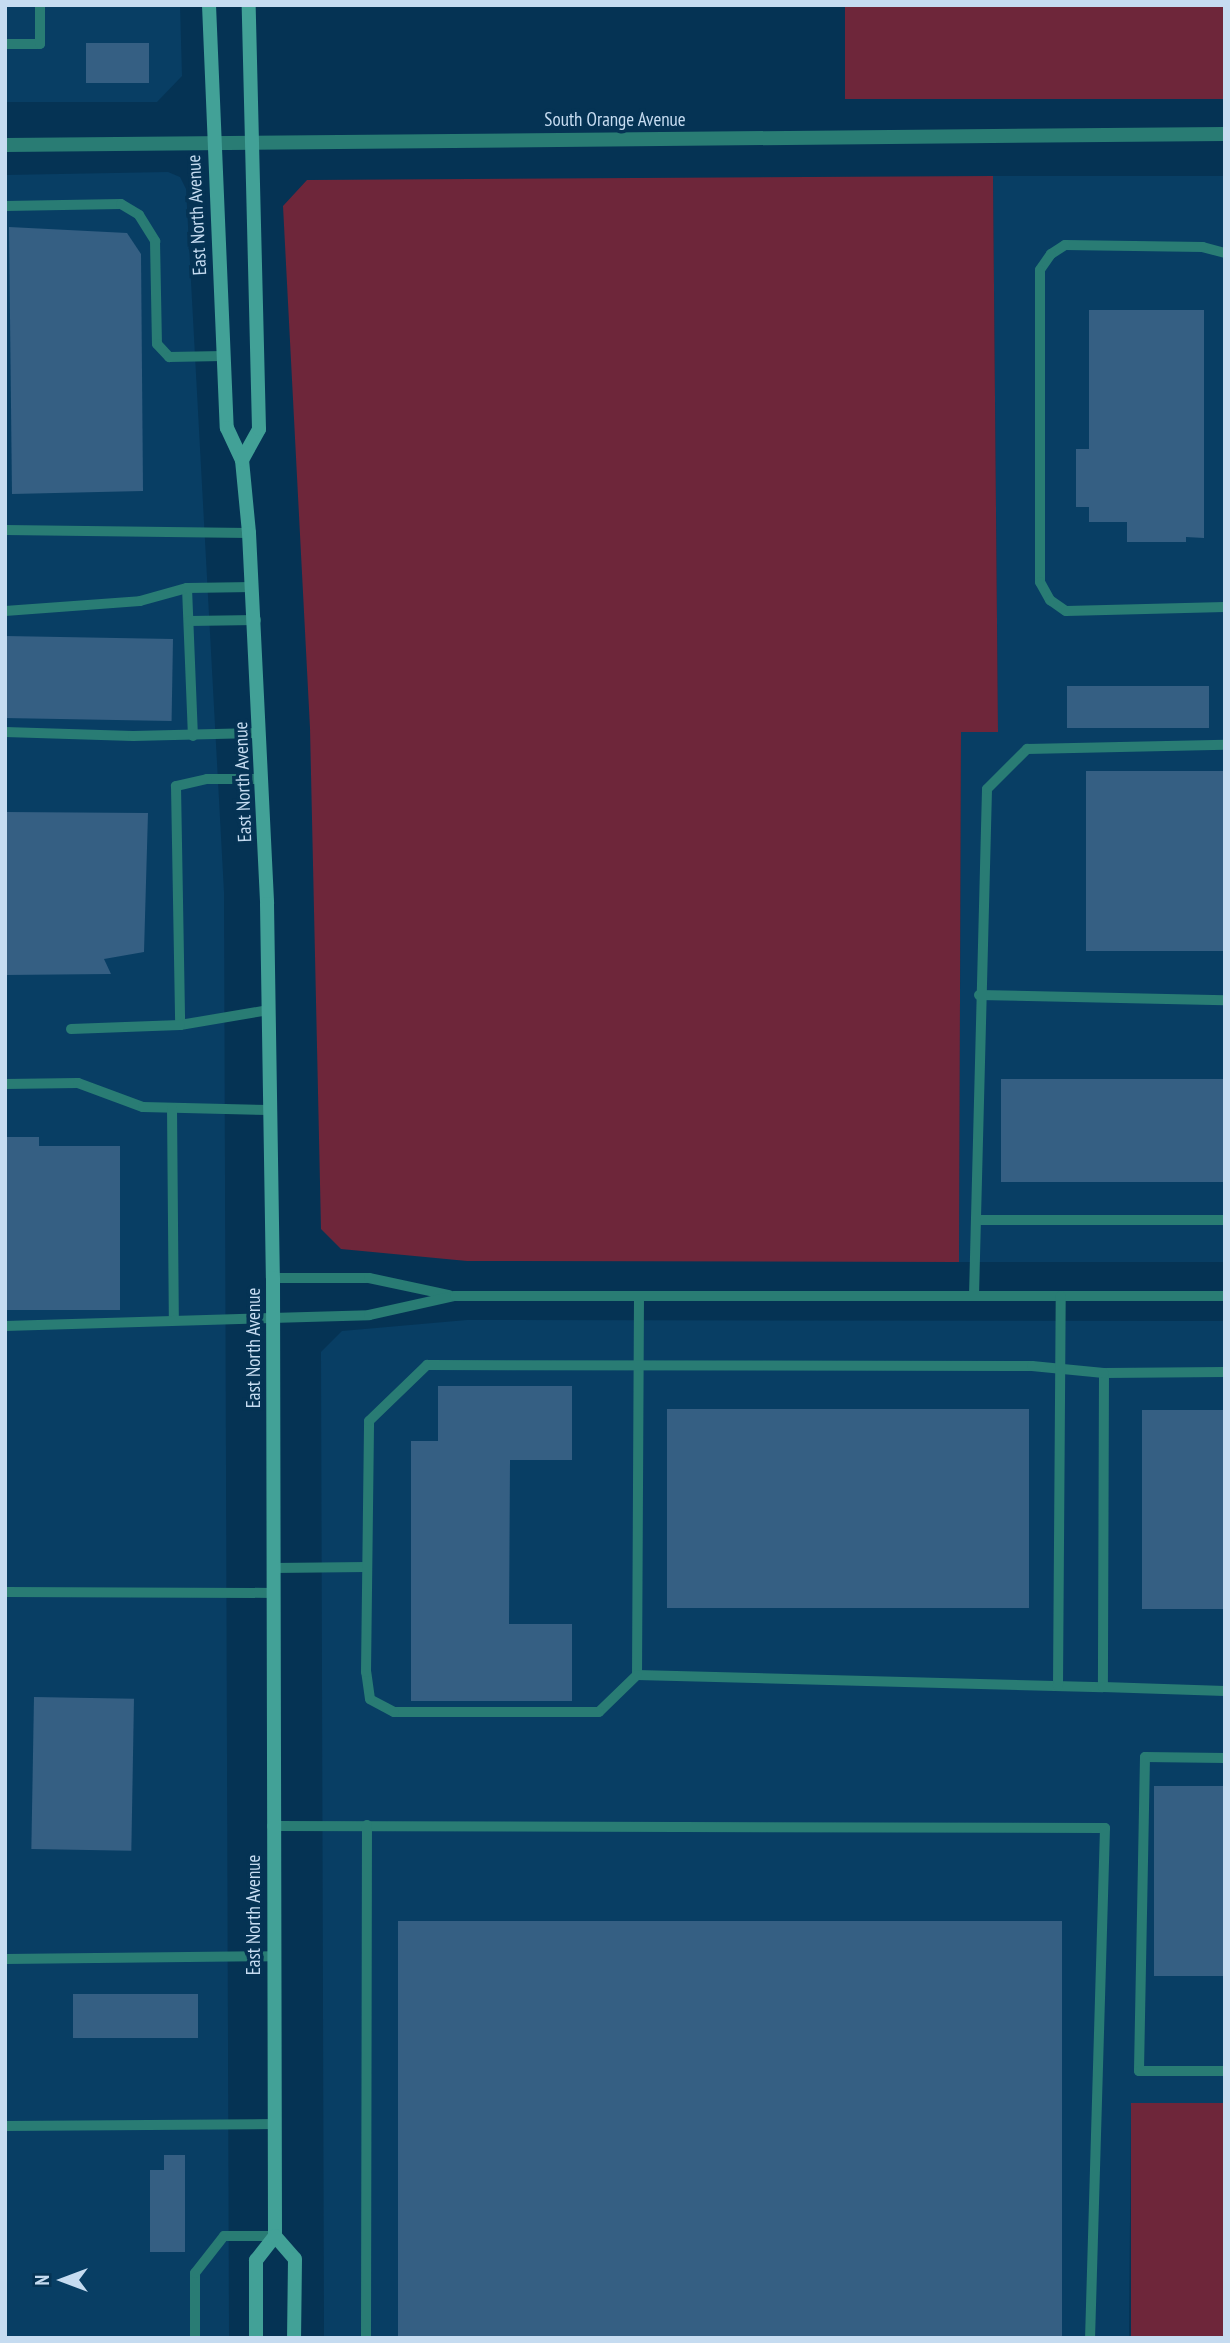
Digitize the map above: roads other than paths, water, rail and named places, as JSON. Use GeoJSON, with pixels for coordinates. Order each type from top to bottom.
{"type":"FeatureCollection","features":[{"type":"Feature","properties":{"kind":"street","name":"East North Avenue"},"geometry":{"type":"LineString","coordinates":[[209,5],[212,143],[227,428],[243,460],[256,620],[269,1010],[273,1278],[272,1826],[275,2236]]}},
{"type":"Feature","properties":{"kind":"street"},"geometry":{"type":"LineString","coordinates":[[243,460],[259,429],[248,5]]}},
{"type":"Feature","properties":{"kind":"street","name":"South Orange Avenue"},"geometry":{"type":"LineString","coordinates":[[5,145],[1225,134]]}},
{"type":"Feature","properties":{"kind":"street"},"geometry":{"type":"LineString","coordinates":[[256,2338],[256,2260],[275,2236],[295,2259],[295,2338]]}},
{"type":"Feature","properties":{"kind":"lane"},"geometry":{"type":"LineString","coordinates":[[5,44],[40,44],[40,5]]}},
{"type":"Feature","properties":{"kind":"lane"},"geometry":{"type":"LineString","coordinates":[[5,206],[121,204],[139,215],[155,241],[157,344],[169,357],[223,356]]}},
{"type":"Feature","properties":{"kind":"lane"},"geometry":{"type":"LineString","coordinates":[[1225,253],[1203,247],[1065,245],[1051,254],[1040,270],[1040,582],[1050,600],[1066,611],[1225,607]]}},
{"type":"Feature","properties":{"kind":"lane"},"geometry":{"type":"LineString","coordinates":[[5,530],[249,533]]}},
{"type":"Feature","properties":{"kind":"lane"},"geometry":{"type":"LineString","coordinates":[[5,611],[140,601],[187,588],[253,587]]}},
{"type":"Feature","properties":{"kind":"lane"},"geometry":{"type":"LineString","coordinates":[[187,588],[193,736]]}},
{"type":"Feature","properties":{"kind":"lane"},"geometry":{"type":"LineString","coordinates":[[189,621],[256,620]]}},
{"type":"Feature","properties":{"kind":"lane"},"geometry":{"type":"LineString","coordinates":[[5,732],[193,736],[260,733]]}},
{"type":"Feature","properties":{"kind":"lane"},"geometry":{"type":"LineString","coordinates":[[974,1296],[979,995],[987,789],[1011,762],[1027,749],[1225,745]]}},
{"type":"Feature","properties":{"kind":"lane"},"geometry":{"type":"LineString","coordinates":[[180,1025],[176,786],[207,779],[262,779]]}},
{"type":"Feature","properties":{"kind":"lane"},"geometry":{"type":"LineString","coordinates":[[979,995],[1225,1000]]}},
{"type":"Feature","properties":{"kind":"lane"},"geometry":{"type":"LineString","coordinates":[[71,1029],[180,1025],[269,1010]]}},
{"type":"Feature","properties":{"kind":"lane"},"geometry":{"type":"LineString","coordinates":[[5,1084],[78,1083],[143,1107],[270,1110]]}},
{"type":"Feature","properties":{"kind":"lane"},"geometry":{"type":"LineString","coordinates":[[172,1108],[174,1320]]}},
{"type":"Feature","properties":{"kind":"lane"},"geometry":{"type":"LineString","coordinates":[[976,1220],[1225,1220]]}},
{"type":"Feature","properties":{"kind":"lane"},"geometry":{"type":"LineString","coordinates":[[273,1278],[369,1278],[455,1296],[1225,1296]]}},
{"type":"Feature","properties":{"kind":"lane"},"geometry":{"type":"LineString","coordinates":[[5,1326],[122,1326],[174,1320],[369,1315],[455,1296]]}},
{"type":"Feature","properties":{"kind":"lane"},"geometry":{"type":"LineString","coordinates":[[639,1296],[639,1365],[637,1675],[599,1712],[383,1709],[370,1699],[366,1672],[369,1422],[426,1365],[639,1365],[1031,1366],[1060,1371],[1104,1373],[1225,1372]]}},
{"type":"Feature","properties":{"kind":"lane"},"geometry":{"type":"LineString","coordinates":[[1058,1686],[1061,1296]]}},
{"type":"Feature","properties":{"kind":"lane"},"geometry":{"type":"LineString","coordinates":[[1103,1688],[1104,1373]]}},
{"type":"Feature","properties":{"kind":"lane"},"geometry":{"type":"LineString","coordinates":[[273,1568],[367,1567]]}},
{"type":"Feature","properties":{"kind":"lane"},"geometry":{"type":"LineString","coordinates":[[5,1592],[273,1593]]}},
{"type":"Feature","properties":{"kind":"lane"},"geometry":{"type":"LineString","coordinates":[[637,1675],[1225,1691]]}},
{"type":"Feature","properties":{"kind":"lane"},"geometry":{"type":"LineString","coordinates":[[1225,1758],[1145,1758],[1139,2071],[1225,2071]]}},
{"type":"Feature","properties":{"kind":"lane"},"geometry":{"type":"LineString","coordinates":[[366,2338],[367,1825]]}},
{"type":"Feature","properties":{"kind":"lane"},"geometry":{"type":"LineString","coordinates":[[272,1826],[1105,1828],[1090,2338]]}},
{"type":"Feature","properties":{"kind":"lane"},"geometry":{"type":"LineString","coordinates":[[5,1959],[273,1956]]}},
{"type":"Feature","properties":{"kind":"lane"},"geometry":{"type":"LineString","coordinates":[[5,2126],[274,2124]]}},
{"type":"Feature","properties":{"kind":"lane"},"geometry":{"type":"LineString","coordinates":[[195,2338],[195,2273],[216,2245],[224,2236],[275,2236]]}}]}
